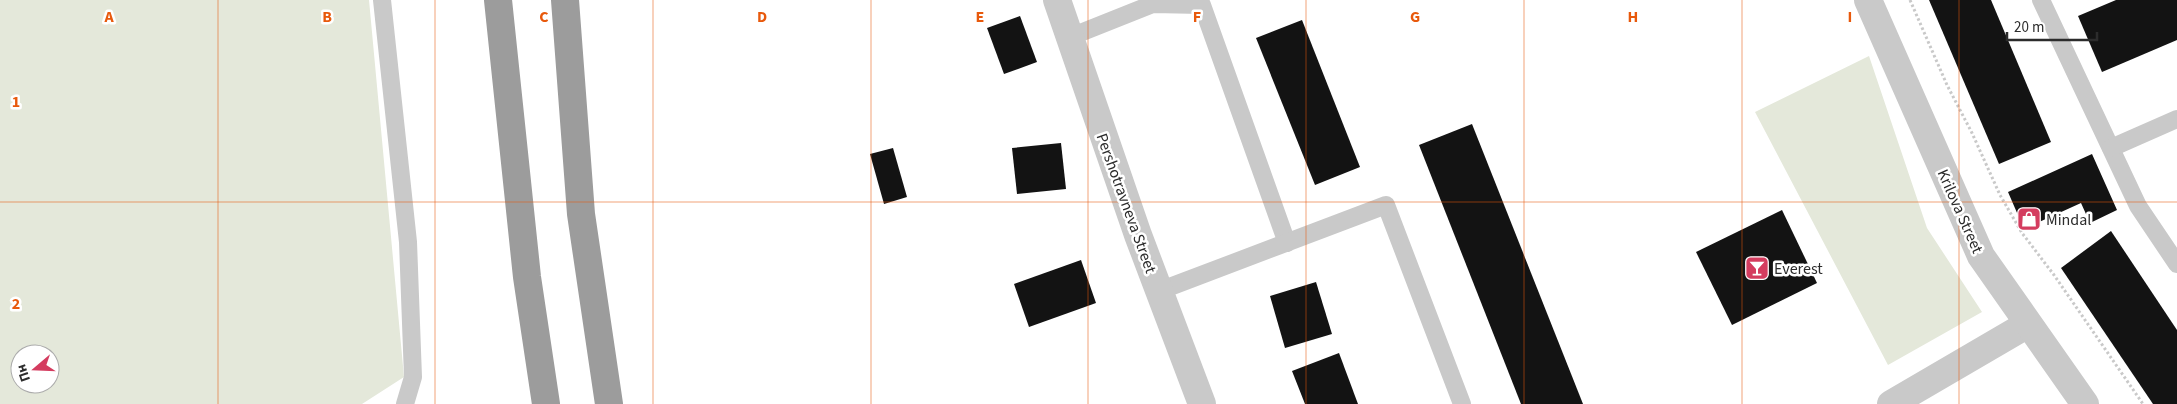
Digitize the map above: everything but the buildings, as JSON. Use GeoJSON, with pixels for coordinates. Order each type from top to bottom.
{"type":"FeatureCollection","features":[{"type":"Feature","properties":{"kind":"highway"},"geometry":{"type":"LineString","coordinates":[[498,0],[527,277],[546,404]]}},
{"type":"Feature","properties":{"kind":"highway"},"geometry":{"type":"LineString","coordinates":[[565,0],[581,214],[609,404]]}},
{"type":"Feature","properties":{"kind":"highway"},"geometry":{"type":"LineString","coordinates":[[581,214],[623,404]]}},
{"type":"Feature","properties":{"kind":"street","name":"Pershotravneva Street"},"geometry":{"type":"LineString","coordinates":[[1057,0],[1138,235],[1202,404]]}},
{"type":"Feature","properties":{"kind":"street","name":"Krilova Street"},"geometry":{"type":"LineString","coordinates":[[1868,0],[1981,256],[2086,404]]}},
{"type":"Feature","properties":{"kind":"street"},"geometry":{"type":"LineString","coordinates":[[1891,404],[2028,324]]}},
{"type":"Feature","properties":{"kind":"lane"},"geometry":{"type":"LineString","coordinates":[[382,0],[408,242],[413,376],[405,404]]}},
{"type":"Feature","properties":{"kind":"lane"},"geometry":{"type":"LineString","coordinates":[[2041,0],[2138,206],[2177,264]]}},
{"type":"Feature","properties":{"kind":"lane"},"geometry":{"type":"LineString","coordinates":[[1070,37],[1153,4],[1202,5],[1287,243]]}},
{"type":"Feature","properties":{"kind":"lane"},"geometry":{"type":"LineString","coordinates":[[2111,148],[2177,119]]}},
{"type":"Feature","properties":{"kind":"lane"},"geometry":{"type":"LineString","coordinates":[[1159,291],[1386,205],[1462,404]]}},
{"type":"Feature","properties":{"kind":"path"},"geometry":{"type":"LineString","coordinates":[[1910,0],[1947,84],[2000,195],[2022,233],[2054,275],[2143,404]]}},
{"type":"Feature","properties":{"kind":"shaded area"},"geometry":{"type":"Polygon","coordinates":[[[0,0],[369,0],[404,377],[362,404],[0,404],[0,0]]]}},
{"type":"Feature","properties":{"kind":"shaded area"},"geometry":{"type":"Polygon","coordinates":[[[1869,56],[1927,228],[1982,312],[1888,365],[1755,112],[1869,56]]]}},
{"type":"Feature","properties":{"kind":"place","name":"Mindal"},"geometry":{"type":"Point","coordinates":[2029,219]}},
{"type":"Feature","properties":{"kind":"place","name":"Everest"},"geometry":{"type":"Point","coordinates":[1757,268]}}]}
